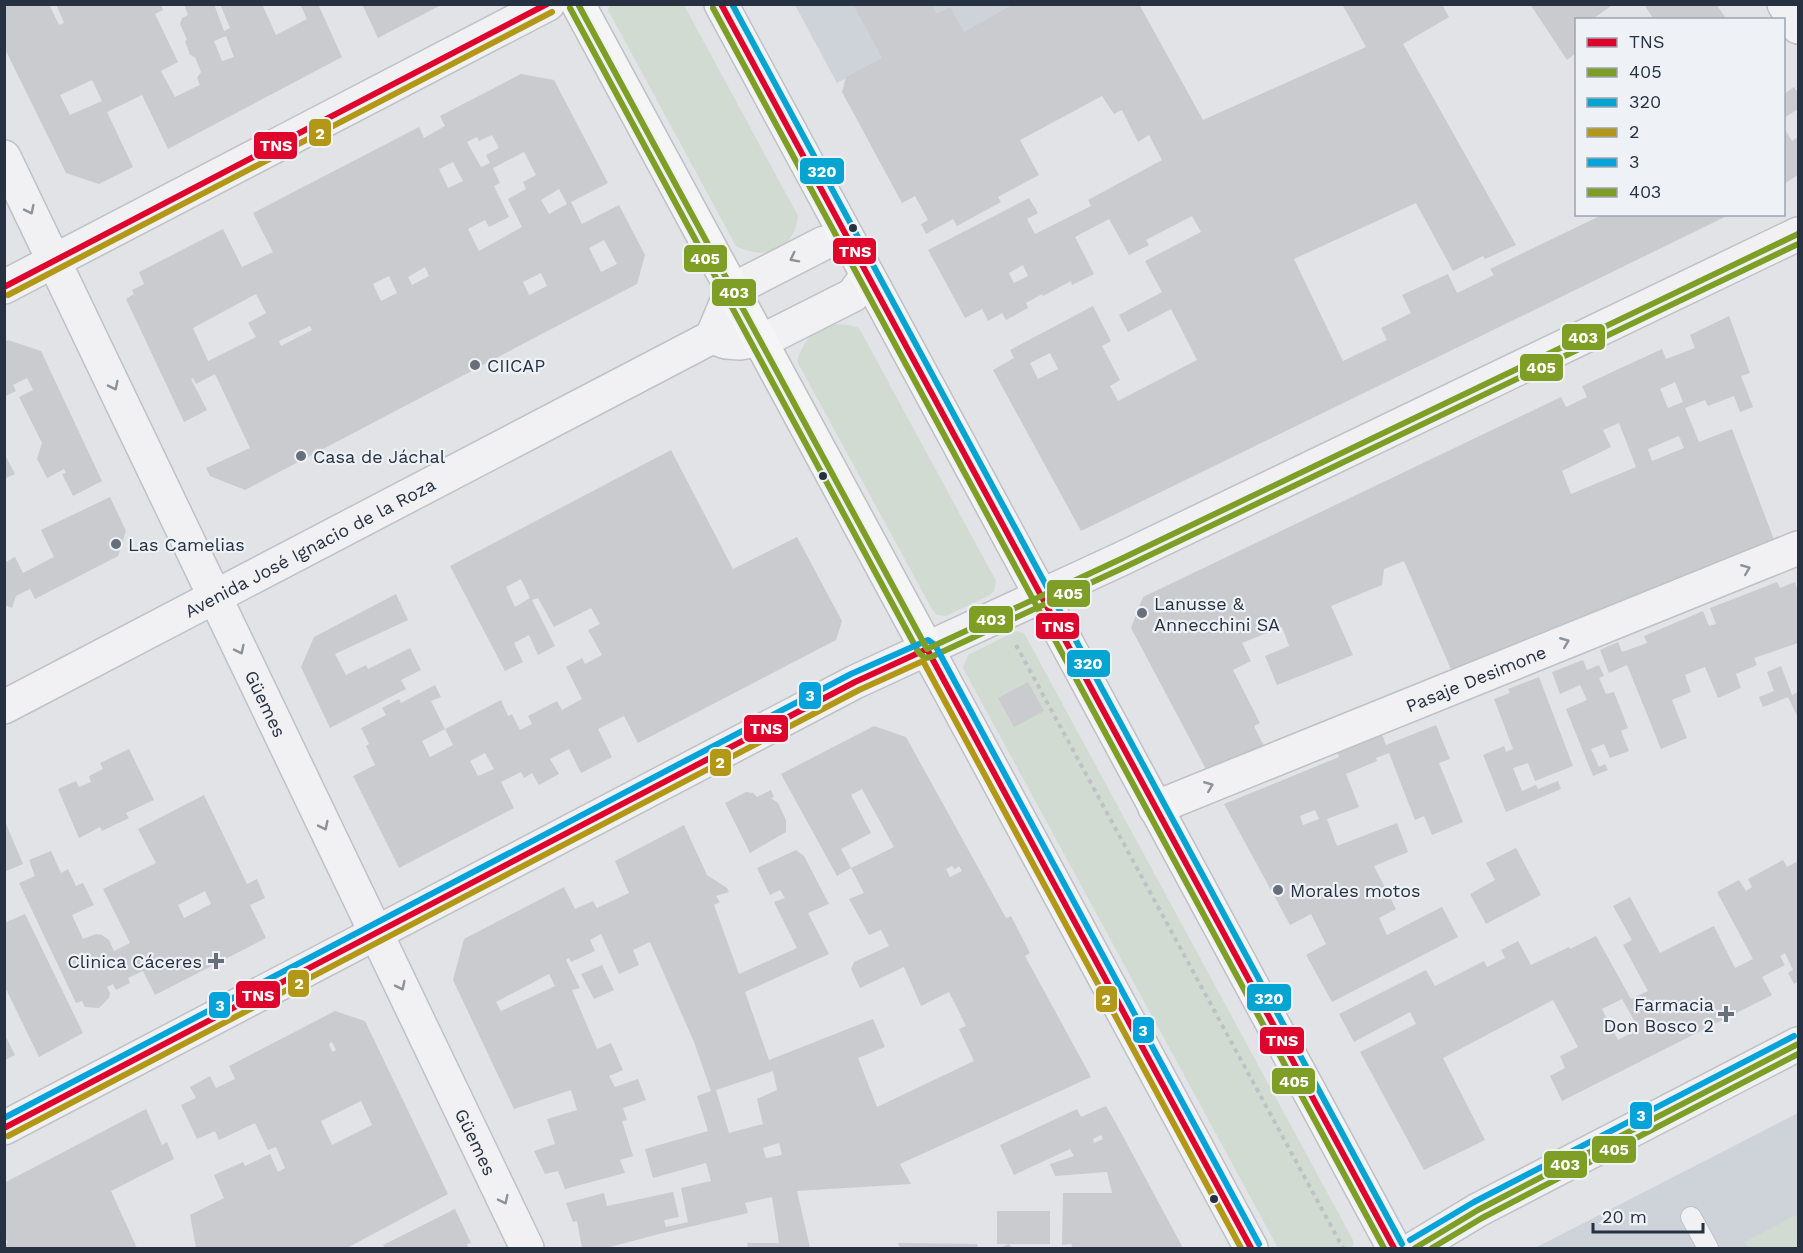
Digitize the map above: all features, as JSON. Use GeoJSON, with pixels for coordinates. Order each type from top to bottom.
{"type":"FeatureCollection","features":[{"type":"Feature","properties":{"kind":"main road"},"geometry":{"type":"LineString","coordinates":[[578,4],[1251,1248]]}},
{"type":"Feature","properties":{"kind":"main road"},"geometry":{"type":"LineString","coordinates":[[721,4],[1394,1248]]}},
{"type":"Feature","properties":{"kind":"street"},"geometry":{"type":"LineString","coordinates":[[4,287],[548,4]]}},
{"type":"Feature","properties":{"kind":"street"},"geometry":{"type":"LineString","coordinates":[[1784,4],[1798,27]]}},
{"type":"Feature","properties":{"kind":"street","name":"Güemes"},"geometry":{"type":"LineString","coordinates":[[4,158],[527,1248]]}},
{"type":"Feature","properties":{"kind":"street"},"geometry":{"type":"LineString","coordinates":[[4,1128],[855,682],[1041,596],[1798,234]]}},
{"type":"Feature","properties":{"kind":"street"},"geometry":{"type":"LineString","coordinates":[[849,242],[824,243],[748,282],[725,306],[712,337],[726,342],[740,343],[768,338],[853,295],[867,275]]}},
{"type":"Feature","properties":{"kind":"street","name":"Avenida José Ignacio de la Roza"},"geometry":{"type":"LineString","coordinates":[[4,707],[712,337]]}},
{"type":"Feature","properties":{"kind":"street","name":"Pasaje Desimone"},"geometry":{"type":"LineString","coordinates":[[1155,808],[1798,548]]}},
{"type":"Feature","properties":{"kind":"street"},"geometry":{"type":"LineString","coordinates":[[1415,1248],[1487,1206],[1798,1044]]}},
{"type":"Feature","properties":{"kind":"lane"},"geometry":{"type":"LineString","coordinates":[[1691,1217],[1708,1248]]}},
{"type":"Feature","properties":{"kind":"path"},"geometry":{"type":"LineString","coordinates":[[1000,615],[1343,1248]]}},
{"type":"Feature","properties":{"kind":"shaded area"},"geometry":{"type":"Polygon","coordinates":[[[610,5],[684,5],[798,216],[791,238],[784,245],[776,250],[757,253],[736,246],[608,10],[610,5]]]}},
{"type":"Feature","properties":{"kind":"shaded area"},"geometry":{"type":"Polygon","coordinates":[[[795,5],[1014,5],[940,46],[932,31],[837,83],[795,5]]]}},
{"type":"Feature","properties":{"kind":"shaded area"},"geometry":{"type":"Polygon","coordinates":[[[832,324],[859,328],[996,581],[994,591],[990,595],[946,616],[937,615],[933,611],[797,361],[809,338],[832,324]]]}},
{"type":"Feature","properties":{"kind":"shaded area"},"geometry":{"type":"Polygon","coordinates":[[[1016,631],[1024,633],[1354,1242],[1352,1248],[1278,1248],[963,668],[968,655],[1016,631]]]}},
{"type":"Feature","properties":{"kind":"shaded area"},"geometry":{"type":"Polygon","coordinates":[[[1798,1113],[1798,1248],[1535,1248],[1798,1113]]]}},
{"type":"Feature","properties":{"kind":"shaded area"},"geometry":{"type":"Polygon","coordinates":[[[1798,1214],[1798,1248],[1748,1248],[1745,1242],[1798,1214]]]}},
{"type":"Feature","properties":{"kind":"building"},"geometry":{"type":"Polygon","coordinates":[[[4,4],[49,4],[59,25],[64,23],[56,4],[161,4],[163,10],[155,14],[178,62],[161,71],[175,97],[200,85],[197,78],[201,72],[195,57],[190,55],[180,24],[182,18],[188,15],[184,4],[214,4],[224,31],[230,28],[220,4],[262,4],[276,35],[307,19],[300,4],[318,4],[342,57],[168,149],[142,95],[107,112],[133,167],[99,184],[66,173],[4,47],[4,4]],[[226,36],[214,41],[222,61],[234,57],[226,36]],[[92,80],[60,95],[70,115],[102,101],[92,80]]]}},
{"type":"Feature","properties":{"kind":"building"},"geometry":{"type":"Polygon","coordinates":[[[362,4],[443,4],[378,38],[362,4]]]}},
{"type":"Feature","properties":{"kind":"building"},"geometry":{"type":"Polygon","coordinates":[[[853,4],[931,4],[937,14],[950,7],[964,32],[1014,4],[1139,4],[1203,120],[1366,47],[1342,4],[1442,4],[1449,17],[1403,44],[1516,245],[1485,259],[1483,256],[1453,271],[1416,203],[1294,259],[1343,361],[1387,340],[1381,328],[1411,313],[1402,295],[1448,274],[1457,293],[1494,275],[1490,269],[1600,216],[1727,216],[1081,531],[993,370],[1014,358],[1010,350],[1093,306],[1111,341],[1102,346],[1120,380],[1110,386],[1118,401],[1197,360],[1171,309],[1128,332],[1119,315],[1162,292],[1145,261],[1201,232],[1192,216],[1146,240],[1149,245],[1129,255],[1109,219],[1075,237],[1094,274],[1072,285],[1071,281],[1043,296],[1042,294],[1026,303],[1028,308],[1006,320],[1002,313],[988,321],[982,309],[965,318],[928,250],[1029,198],[1038,213],[1027,219],[1035,234],[1091,206],[1088,200],[1162,160],[1149,135],[1138,142],[1122,110],[1114,114],[1102,96],[1020,140],[1039,175],[998,197],[1001,202],[957,226],[953,219],[926,234],[921,224],[928,220],[915,196],[902,203],[842,92],[846,77],[882,58],[853,4]],[[1023,265],[1009,273],[1014,283],[1028,276],[1023,265]],[[1050,353],[1030,363],[1038,379],[1058,369],[1050,353]]]}},
{"type":"Feature","properties":{"kind":"building"},"geometry":{"type":"Polygon","coordinates":[[[1530,4],[1614,4],[1594,18],[1575,18],[1575,54],[1567,60],[1530,4]]]}},
{"type":"Feature","properties":{"kind":"building"},"geometry":{"type":"Polygon","coordinates":[[[1644,4],[1716,4],[1726,18],[1653,18],[1644,4]]]}},
{"type":"Feature","properties":{"kind":"building"},"geometry":{"type":"Polygon","coordinates":[[[521,74],[554,80],[608,183],[571,202],[582,224],[619,205],[645,255],[637,284],[245,490],[210,476],[206,468],[250,448],[215,374],[196,384],[193,378],[191,379],[207,410],[184,422],[126,299],[134,294],[132,290],[144,284],[139,272],[223,229],[242,267],[273,252],[253,213],[419,127],[424,138],[445,126],[440,116],[521,74]],[[492,135],[479,141],[477,137],[467,142],[481,167],[490,163],[486,155],[499,148],[492,135]],[[524,152],[493,168],[500,183],[494,186],[509,217],[489,227],[485,220],[468,229],[479,251],[522,227],[508,199],[526,189],[523,182],[536,175],[524,152]],[[453,162],[439,169],[448,188],[463,181],[453,162]],[[559,189],[541,200],[549,214],[567,204],[559,189]],[[604,240],[589,248],[601,272],[617,264],[604,240]],[[425,267],[408,277],[412,285],[429,276],[425,267]],[[541,273],[523,282],[529,295],[547,286],[541,273]],[[389,276],[373,284],[381,301],[397,293],[389,276]],[[256,294],[193,328],[208,361],[256,337],[248,323],[266,313],[256,294]],[[310,326],[279,341],[281,346],[312,330],[310,326]]]}},
{"type":"Feature","properties":{"kind":"building"},"geometry":{"type":"Polygon","coordinates":[[[1794,87],[1798,93],[1798,109],[1785,117],[1785,93],[1794,87]]]}},
{"type":"Feature","properties":{"kind":"building"},"geometry":{"type":"Polygon","coordinates":[[[1785,130],[1792,141],[1798,137],[1798,175],[1785,183],[1785,130]]]}},
{"type":"Feature","properties":{"kind":"building"},"geometry":{"type":"Polygon","coordinates":[[[1729,316],[1750,373],[1741,376],[1753,407],[1740,412],[1734,396],[1708,406],[1705,400],[1685,408],[1699,442],[1732,429],[1776,545],[1453,674],[1404,561],[1384,569],[1382,585],[1331,606],[1353,655],[1277,685],[1265,656],[1289,646],[1282,627],[1242,643],[1251,661],[1233,670],[1260,723],[1254,726],[1266,750],[1208,773],[1131,628],[1143,597],[1561,397],[1566,407],[1587,397],[1582,386],[1662,349],[1666,359],[1695,348],[1690,335],[1729,316]],[[1675,382],[1660,389],[1668,408],[1683,402],[1675,382]],[[1619,423],[1603,430],[1611,447],[1562,471],[1571,494],[1636,467],[1619,423]],[[1679,436],[1648,449],[1652,461],[1684,448],[1679,436]]]}},
{"type":"Feature","properties":{"kind":"building"},"geometry":{"type":"Polygon","coordinates":[[[8,340],[41,351],[102,481],[73,496],[62,474],[66,473],[64,469],[47,478],[37,459],[42,443],[19,397],[33,390],[27,378],[13,385],[16,391],[4,397],[4,342],[8,340]]]}},
{"type":"Feature","properties":{"kind":"building"},"geometry":{"type":"Polygon","coordinates":[[[671,450],[733,569],[797,537],[842,621],[836,640],[638,743],[624,716],[598,729],[612,757],[581,773],[569,749],[550,759],[559,774],[539,785],[532,773],[524,778],[521,772],[501,782],[514,808],[399,868],[353,776],[375,765],[366,746],[369,744],[361,728],[386,715],[382,708],[399,699],[401,703],[435,685],[441,697],[431,701],[445,729],[501,700],[508,716],[512,714],[520,730],[532,724],[528,716],[557,701],[562,710],[582,699],[566,667],[582,658],[585,664],[602,655],[588,630],[600,624],[591,608],[554,627],[538,598],[532,600],[555,646],[538,655],[529,635],[514,643],[523,662],[505,671],[450,566],[671,450]],[[521,579],[506,587],[515,607],[530,598],[521,579]],[[445,729],[422,741],[430,757],[453,745],[445,729]],[[485,753],[470,761],[478,776],[494,769],[485,753]]]}},
{"type":"Feature","properties":{"kind":"building"},"geometry":{"type":"Polygon","coordinates":[[[4,453],[15,474],[4,479],[4,453]]]}},
{"type":"Feature","properties":{"kind":"building"},"geometry":{"type":"Polygon","coordinates":[[[110,497],[126,531],[118,556],[35,599],[30,589],[16,596],[12,608],[4,605],[4,563],[15,557],[23,573],[54,557],[41,530],[110,497]]]}},
{"type":"Feature","properties":{"kind":"building"},"geometry":{"type":"Polygon","coordinates":[[[1777,582],[1780,588],[1795,582],[1798,593],[1798,643],[1754,658],[1757,665],[1736,674],[1741,688],[1718,698],[1705,667],[1685,675],[1691,692],[1672,700],[1687,738],[1661,749],[1627,665],[1609,673],[1600,650],[1618,642],[1622,652],[1647,643],[1644,636],[1703,611],[1709,626],[1716,624],[1710,608],[1777,582]]]}},
{"type":"Feature","properties":{"kind":"building"},"geometry":{"type":"Polygon","coordinates":[[[396,594],[408,620],[335,654],[346,675],[366,665],[368,669],[410,648],[421,670],[401,680],[406,689],[330,728],[301,667],[314,637],[396,594]]]}},
{"type":"Feature","properties":{"kind":"building"},"geometry":{"type":"Polygon","coordinates":[[[1583,660],[1587,670],[1599,665],[1604,676],[1599,678],[1606,694],[1614,692],[1628,728],[1621,731],[1629,751],[1610,758],[1604,744],[1591,749],[1599,767],[1605,764],[1608,770],[1593,776],[1566,709],[1587,700],[1580,685],[1560,694],[1552,672],[1583,660]]]}},
{"type":"Feature","properties":{"kind":"building"},"geometry":{"type":"Polygon","coordinates":[[[1781,666],[1792,695],[1798,692],[1798,718],[1788,697],[1763,707],[1759,697],[1774,691],[1767,672],[1781,666]]]}},
{"type":"Feature","properties":{"kind":"building"},"geometry":{"type":"Polygon","coordinates":[[[1539,677],[1573,766],[1535,781],[1528,763],[1513,768],[1522,791],[1536,785],[1538,789],[1558,781],[1561,789],[1506,812],[1483,755],[1504,746],[1506,752],[1513,749],[1494,699],[1510,693],[1508,689],[1539,677]]]}},
{"type":"Feature","properties":{"kind":"building"},"geometry":{"type":"Polygon","coordinates":[[[1028,682],[1044,711],[1014,727],[998,698],[1028,682]]]}},
{"type":"Feature","properties":{"kind":"building"},"geometry":{"type":"Polygon","coordinates":[[[1436,725],[1450,759],[1439,763],[1463,822],[1432,835],[1424,816],[1415,820],[1389,753],[1376,758],[1377,761],[1346,774],[1359,807],[1327,819],[1337,846],[1397,823],[1408,852],[1374,866],[1396,909],[1379,918],[1387,935],[1442,907],[1458,937],[1332,1002],[1306,955],[1326,944],[1311,914],[1290,925],[1224,804],[1339,757],[1336,747],[1380,729],[1386,745],[1436,725]],[[1315,810],[1300,816],[1303,825],[1319,819],[1315,810]]]}},
{"type":"Feature","properties":{"kind":"building"},"geometry":{"type":"Polygon","coordinates":[[[874,726],[906,737],[1006,918],[1011,916],[1030,953],[1025,956],[1091,1077],[900,1164],[911,1184],[797,1191],[810,1248],[748,1248],[747,1243],[779,1243],[772,1197],[745,1203],[748,1213],[611,1248],[582,1248],[577,1221],[573,1222],[566,1203],[604,1193],[607,1206],[673,1192],[679,1217],[664,1220],[666,1227],[688,1222],[681,1188],[711,1181],[706,1163],[653,1178],[645,1149],[708,1131],[697,1096],[711,1091],[694,1042],[650,942],[633,950],[639,965],[619,974],[601,934],[590,940],[595,951],[571,962],[569,958],[566,960],[580,988],[572,990],[597,1049],[611,1043],[623,1070],[609,1076],[615,1087],[638,1079],[646,1100],[623,1108],[627,1120],[622,1121],[633,1156],[620,1160],[625,1173],[565,1189],[558,1171],[545,1174],[534,1151],[555,1144],[547,1119],[577,1110],[571,1090],[514,1109],[453,980],[464,939],[564,887],[575,909],[593,901],[597,908],[629,893],[615,861],[684,825],[707,875],[727,888],[729,892],[716,896],[720,902],[714,905],[739,974],[797,948],[774,902],[785,898],[780,890],[770,895],[757,868],[796,850],[804,856],[829,904],[808,913],[829,954],[745,992],[769,1060],[873,1019],[885,1047],[858,1058],[877,1107],[974,1061],[959,1029],[966,1026],[949,992],[921,1006],[904,967],[860,988],[851,969],[854,962],[889,946],[881,930],[869,935],[849,899],[864,893],[851,868],[837,876],[781,774],[874,726]],[[862,789],[851,795],[871,833],[841,849],[851,868],[894,847],[862,789]],[[952,866],[946,869],[950,877],[962,871],[959,866],[955,869],[952,866]],[[549,974],[496,1002],[501,1011],[555,986],[549,974]],[[773,1071],[716,1090],[729,1133],[763,1124],[757,1099],[777,1090],[773,1071]],[[779,1143],[763,1148],[766,1158],[782,1155],[779,1143]]]}},
{"type":"Feature","properties":{"kind":"building"},"geometry":{"type":"Polygon","coordinates":[[[129,749],[154,800],[126,813],[129,818],[102,831],[100,827],[79,838],[58,789],[76,781],[79,787],[91,782],[89,776],[103,769],[100,763],[129,749]]]}},
{"type":"Feature","properties":{"kind":"building"},"geometry":{"type":"Polygon","coordinates":[[[771,790],[774,797],[771,798],[778,803],[786,820],[786,832],[750,853],[725,803],[746,792],[753,793],[757,797],[771,790]]]}},
{"type":"Feature","properties":{"kind":"building"},"geometry":{"type":"Polygon","coordinates":[[[204,795],[247,884],[257,879],[265,898],[250,905],[266,938],[155,995],[143,971],[128,978],[130,983],[116,990],[113,984],[107,987],[110,993],[109,998],[99,1008],[85,1007],[82,1001],[76,1003],[19,883],[35,876],[29,860],[51,851],[61,873],[68,869],[76,886],[83,883],[94,905],[72,915],[83,939],[96,934],[102,935],[109,940],[114,951],[130,943],[103,889],[156,863],[138,829],[204,795]],[[205,891],[178,905],[184,918],[211,904],[205,891]]]}},
{"type":"Feature","properties":{"kind":"building"},"geometry":{"type":"Polygon","coordinates":[[[4,819],[23,864],[4,872],[4,819]]]}},
{"type":"Feature","properties":{"kind":"building"},"geometry":{"type":"Polygon","coordinates":[[[1516,848],[1541,895],[1486,924],[1470,894],[1495,880],[1486,863],[1516,848]]]}},
{"type":"Feature","properties":{"kind":"building"},"geometry":{"type":"Polygon","coordinates":[[[1783,860],[1787,867],[1798,861],[1798,982],[1794,984],[1788,973],[1793,970],[1785,953],[1780,956],[1785,965],[1762,977],[1772,995],[1562,1101],[1550,1076],[1565,1068],[1560,1056],[1578,1047],[1553,1000],[1443,1058],[1485,1140],[1424,1170],[1360,1052],[1416,1024],[1410,1012],[1354,1042],[1339,1014],[1426,970],[1435,986],[1484,961],[1487,967],[1505,958],[1501,950],[1518,941],[1531,965],[1596,936],[1631,999],[1648,991],[1623,945],[1632,940],[1613,906],[1630,897],[1660,953],[1714,926],[1735,968],[1753,959],[1717,892],[1739,880],[1746,891],[1752,887],[1748,879],[1783,860]],[[1622,999],[1602,1009],[1618,1040],[1639,1029],[1622,999]]]}},
{"type":"Feature","properties":{"kind":"building"},"geometry":{"type":"Polygon","coordinates":[[[25,914],[83,1033],[39,1057],[4,985],[4,923],[25,914]]]}},
{"type":"Feature","properties":{"kind":"building"},"geometry":{"type":"Polygon","coordinates":[[[602,965],[614,990],[594,999],[581,974],[602,965]]]}},
{"type":"Feature","properties":{"kind":"building"},"geometry":{"type":"Polygon","coordinates":[[[335,1011],[365,1021],[448,1194],[347,1248],[196,1248],[190,1215],[224,1198],[214,1175],[243,1162],[245,1166],[270,1154],[278,1172],[285,1168],[276,1147],[268,1150],[255,1123],[219,1140],[215,1131],[197,1139],[181,1105],[196,1098],[190,1087],[210,1076],[216,1088],[235,1079],[229,1066],[335,1011]],[[332,1042],[329,1044],[332,1052],[336,1050],[332,1042]],[[361,1101],[321,1121],[332,1145],[372,1125],[361,1101]]]}},
{"type":"Feature","properties":{"kind":"building"},"geometry":{"type":"Polygon","coordinates":[[[5,1035],[15,1055],[5,1060],[5,1035]]]}},
{"type":"Feature","properties":{"kind":"building"},"geometry":{"type":"Polygon","coordinates":[[[1106,1106],[1183,1248],[1073,1248],[1071,1244],[1062,1245],[1063,1193],[1112,1193],[1107,1172],[1055,1176],[1050,1164],[1074,1156],[1070,1149],[1014,1175],[1000,1145],[1077,1109],[1081,1117],[1106,1106]],[[1101,1135],[1093,1139],[1094,1143],[1103,1139],[1101,1135]]]}},
{"type":"Feature","properties":{"kind":"building"},"geometry":{"type":"Polygon","coordinates":[[[146,1109],[162,1145],[167,1142],[174,1159],[111,1191],[137,1248],[4,1248],[4,1244],[8,1243],[4,1235],[4,1183],[146,1109]]]}},
{"type":"Feature","properties":{"kind":"building"},"geometry":{"type":"Polygon","coordinates":[[[455,1209],[471,1243],[467,1244],[468,1248],[385,1248],[383,1245],[455,1209]]]}},
{"type":"Feature","properties":{"kind":"building"},"geometry":{"type":"Polygon","coordinates":[[[997,1211],[1050,1211],[1050,1244],[997,1244],[997,1211]]]}},
{"type":"Feature","properties":{"kind":"building"},"geometry":{"type":"Polygon","coordinates":[[[898,1243],[977,1244],[978,1248],[900,1248],[898,1243]]]}},
{"type":"Feature","properties":{"kind":"building"},"geometry":{"type":"Polygon","coordinates":[[[1009,1244],[1012,1248],[999,1248],[1009,1244]]]}},
{"type":"Feature","properties":{"kind":"transit line","name":"TNS"},"geometry":{"type":"LineString","coordinates":[[4,287],[547,4]]}},
{"type":"Feature","properties":{"kind":"transit line","name":"403"},"geometry":{"type":"LineString","coordinates":[[578,4],[927,649],[1121,559],[1798,234]]}},
{"type":"Feature","properties":{"kind":"transit line","name":"TNS"},"geometry":{"type":"LineString","coordinates":[[721,4],[1394,1248]]}},
{"type":"Feature","properties":{"kind":"transit line","name":"320"},"geometry":{"type":"LineString","coordinates":[[732,4],[1402,1244]]}},
{"type":"Feature","properties":{"kind":"transit line","name":"405"},"geometry":{"type":"LineString","coordinates":[[570,8],[919,653],[925,658],[1125,567],[1798,244]]}},
{"type":"Feature","properties":{"kind":"transit line","name":"405"},"geometry":{"type":"LineString","coordinates":[[713,8],[1384,1248]]}},
{"type":"Feature","properties":{"kind":"transit line","name":"2"},"geometry":{"type":"LineString","coordinates":[[8,295],[552,12]]}},
{"type":"Feature","properties":{"kind":"transit line","name":"3"},"geometry":{"type":"LineString","coordinates":[[4,1118],[851,674],[928,640],[935,645],[1259,1244]]}},
{"type":"Feature","properties":{"kind":"transit line","name":"TNS"},"geometry":{"type":"LineString","coordinates":[[4,1128],[855,682],[927,649],[1251,1248]]}},
{"type":"Feature","properties":{"kind":"transit line","name":"2"},"geometry":{"type":"LineString","coordinates":[[8,1136],[859,690],[923,661],[1241,1248]]}},
{"type":"Feature","properties":{"kind":"transit line","name":"3"},"geometry":{"type":"LineString","coordinates":[[1410,1240],[1474,1202],[1794,1036]]}},
{"type":"Feature","properties":{"kind":"transit line","name":"403"},"geometry":{"type":"LineString","coordinates":[[1415,1248],[1478,1210],[1798,1044]]}},
{"type":"Feature","properties":{"kind":"transit line","name":"405"},"geometry":{"type":"LineString","coordinates":[[1432,1248],[1482,1218],[1798,1054]]}},
{"type":"Feature","properties":{"kind":"place","name":"CIICAP"},"geometry":{"type":"Point","coordinates":[475,365]}},
{"type":"Feature","properties":{"kind":"place","name":"Casa de Jáchal"},"geometry":{"type":"Point","coordinates":[301,456]}},
{"type":"Feature","properties":{"kind":"place","name":"Las Camelias"},"geometry":{"type":"Point","coordinates":[116,544]}},
{"type":"Feature","properties":{"kind":"place","name":"Lanusse & Annecchini SA"},"geometry":{"type":"Point","coordinates":[1142,613]}},
{"type":"Feature","properties":{"kind":"place","name":"Morales motos"},"geometry":{"type":"Point","coordinates":[1278,890]}},
{"type":"Feature","properties":{"kind":"place","name":"Clinica Cáceres"},"geometry":{"type":"Point","coordinates":[216,961]}},
{"type":"Feature","properties":{"kind":"place","name":"Farmacia Don Bosco 2"},"geometry":{"type":"Point","coordinates":[1726,1014]}}]}
